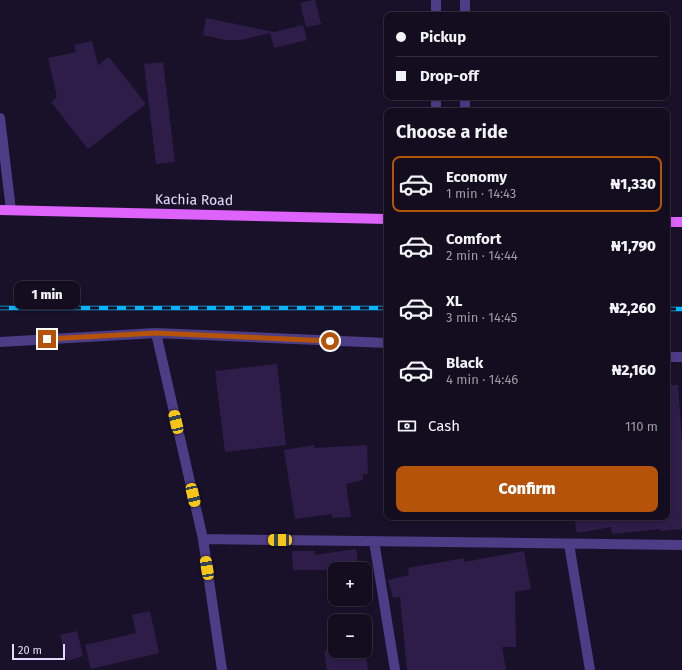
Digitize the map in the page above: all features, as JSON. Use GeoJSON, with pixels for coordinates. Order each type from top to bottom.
{"type":"FeatureCollection","features":[{"type":"Feature","properties":{"kind":"main road","name":"Kachia Road"},"geometry":{"type":"LineString","coordinates":[[0,210],[384,219]]}},
{"type":"Feature","properties":{"kind":"main road"},"geometry":{"type":"LineString","coordinates":[[670,222],[682,222]]}},
{"type":"Feature","properties":{"kind":"street"},"geometry":{"type":"LineString","coordinates":[[436,0],[436,12]]}},
{"type":"Feature","properties":{"kind":"street"},"geometry":{"type":"LineString","coordinates":[[465,0],[465,12]]}},
{"type":"Feature","properties":{"kind":"street"},"geometry":{"type":"LineString","coordinates":[[0,118],[11,210]]}},
{"type":"Feature","properties":{"kind":"street"},"geometry":{"type":"LineString","coordinates":[[0,342],[156,333],[384,343]]}},
{"type":"Feature","properties":{"kind":"street"},"geometry":{"type":"LineString","coordinates":[[156,333],[203,540],[222,670]]}},
{"type":"Feature","properties":{"kind":"street"},"geometry":{"type":"LineString","coordinates":[[670,357],[682,358]]}},
{"type":"Feature","properties":{"kind":"street"},"geometry":{"type":"LineString","coordinates":[[203,540],[682,545]]}},
{"type":"Feature","properties":{"kind":"street"},"geometry":{"type":"LineString","coordinates":[[374,541],[395,670]]}},
{"type":"Feature","properties":{"kind":"street"},"geometry":{"type":"LineString","coordinates":[[569,544],[590,670]]}},
{"type":"Feature","properties":{"kind":"building"},"geometry":{"type":"Polygon","coordinates":[[[315,0],[321,24],[306,27],[300,3],[315,0]]]}},
{"type":"Feature","properties":{"kind":"building"},"geometry":{"type":"Polygon","coordinates":[[[206,18],[274,32],[303,25],[307,40],[274,48],[270,33],[241,40],[225,40],[203,35],[206,18]]]}},
{"type":"Feature","properties":{"kind":"building"},"geometry":{"type":"Polygon","coordinates":[[[92,41],[98,65],[109,57],[146,104],[88,149],[51,102],[57,97],[48,58],[76,52],[74,45],[92,41]]]}},
{"type":"Feature","properties":{"kind":"building"},"geometry":{"type":"Polygon","coordinates":[[[163,62],[175,162],[156,164],[144,64],[163,62]]]}},
{"type":"Feature","properties":{"kind":"building"},"geometry":{"type":"Polygon","coordinates":[[[277,364],[286,445],[225,452],[215,371],[277,364]]]}},
{"type":"Feature","properties":{"kind":"building"},"geometry":{"type":"Polygon","coordinates":[[[670,385],[678,385],[682,440],[682,529],[660,531],[660,529],[612,534],[611,527],[577,533],[575,520],[670,520],[670,385]]]}},
{"type":"Feature","properties":{"kind":"building"},"geometry":{"type":"Polygon","coordinates":[[[314,445],[314,448],[367,445],[368,474],[363,474],[363,480],[346,484],[351,517],[332,518],[332,514],[295,519],[284,450],[314,445]]]}},
{"type":"Feature","properties":{"kind":"building"},"geometry":{"type":"Polygon","coordinates":[[[356,549],[358,562],[328,562],[328,570],[293,570],[292,551],[315,551],[315,555],[356,549]]]}},
{"type":"Feature","properties":{"kind":"building"},"geometry":{"type":"Polygon","coordinates":[[[524,551],[531,589],[515,592],[516,647],[502,647],[506,670],[407,670],[400,597],[393,598],[388,580],[409,575],[408,568],[464,558],[464,562],[524,551]]]}},
{"type":"Feature","properties":{"kind":"building"},"geometry":{"type":"Polygon","coordinates":[[[150,611],[159,653],[91,669],[85,645],[136,633],[132,615],[150,611]]]}},
{"type":"Feature","properties":{"kind":"building"},"geometry":{"type":"Polygon","coordinates":[[[77,631],[83,656],[67,661],[60,635],[77,631]]]}},
{"type":"Feature","properties":{"kind":"building"},"geometry":{"type":"Polygon","coordinates":[[[324,651],[328,651],[328,658],[366,658],[368,670],[327,670],[324,651]]]}},
{"type":"Feature","properties":{"kind":"railway"},"geometry":{"type":"LineString","coordinates":[[0,308],[384,308]]}},
{"type":"Feature","properties":{"kind":"railway"},"geometry":{"type":"LineString","coordinates":[[670,309],[682,309]]}},
{"type":"Feature","properties":{"kind":"route"},"geometry":{"type":"LineString","coordinates":[[47,339],[156,333],[330,341]]}}]}
